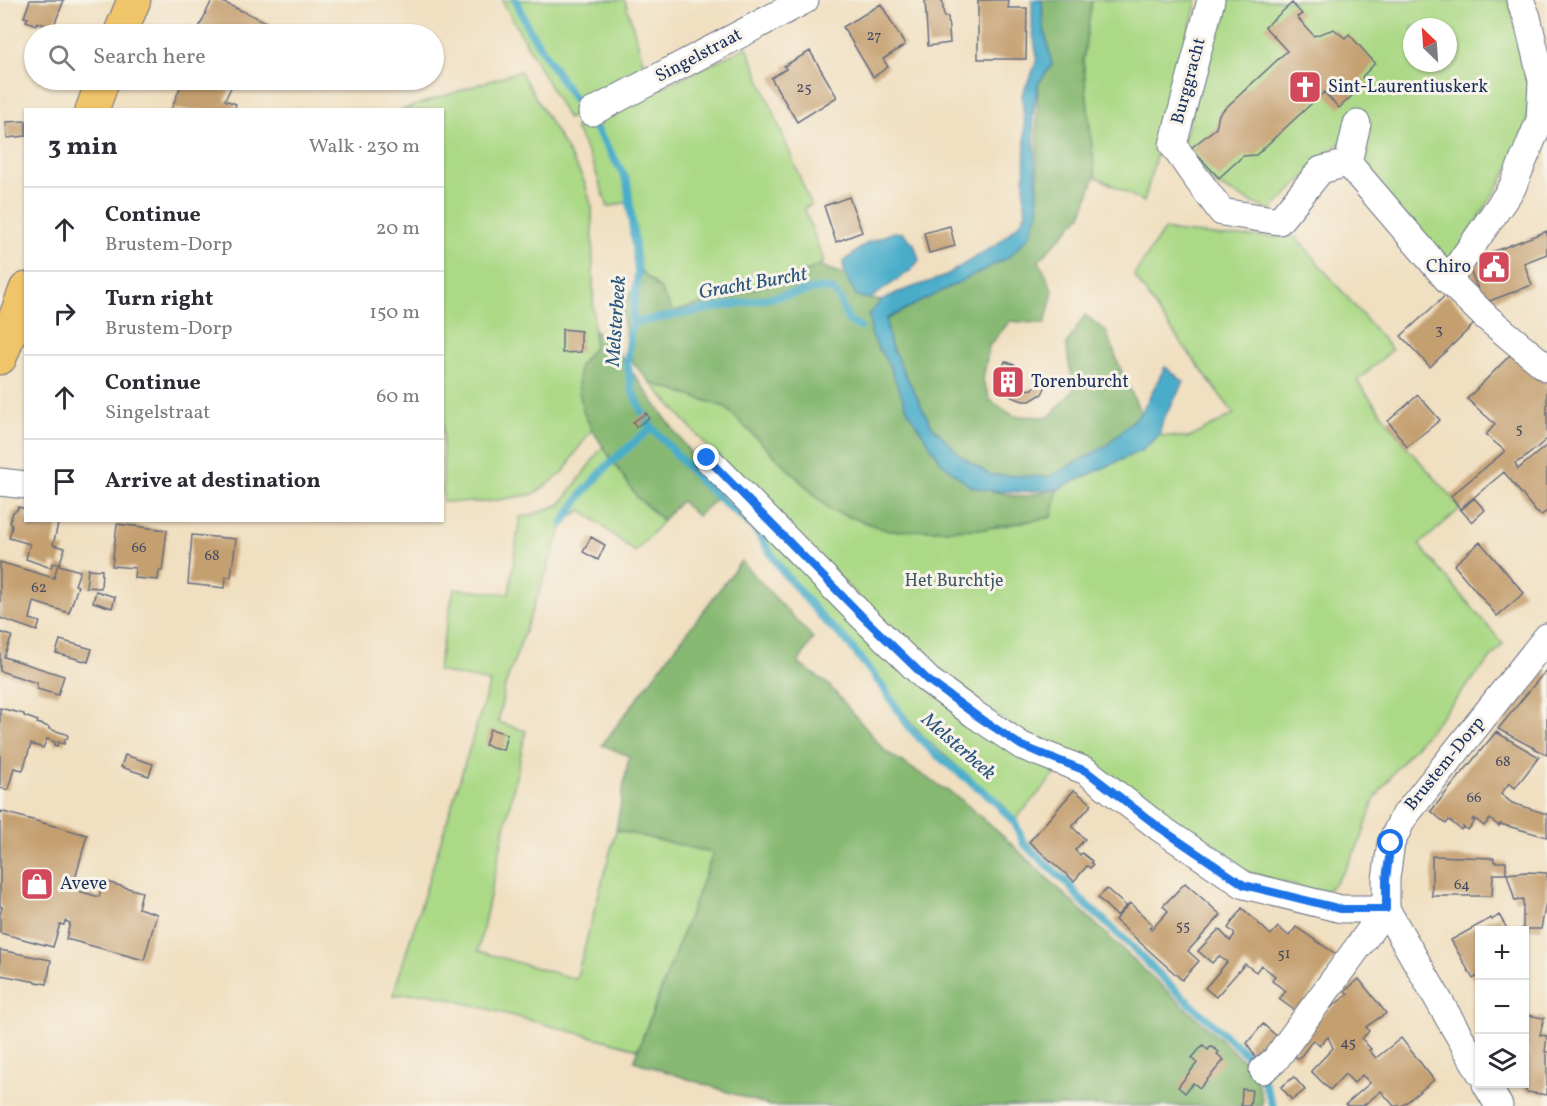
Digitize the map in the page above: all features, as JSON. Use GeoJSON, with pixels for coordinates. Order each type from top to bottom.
{"type":"FeatureCollection","features":[{"type":"Feature","properties":{"kind":"main road"},"geometry":{"type":"LineString","coordinates":[[124,24],[134,0]]}},
{"type":"Feature","properties":{"kind":"main road"},"geometry":{"type":"LineString","coordinates":[[93,108],[99,90]]}},
{"type":"Feature","properties":{"kind":"main road"},"geometry":{"type":"LineString","coordinates":[[0,358],[24,294]]}},
{"type":"Feature","properties":{"kind":"street","name":"Singelstraat"},"geometry":{"type":"LineString","coordinates":[[592,112],[805,0]]}},
{"type":"Feature","properties":{"kind":"street","name":"Burggracht"},"geometry":{"type":"LineString","coordinates":[[1210,0],[1173,145],[1222,212],[1279,221],[1322,170],[1348,163]]}},
{"type":"Feature","properties":{"kind":"street"},"geometry":{"type":"LineString","coordinates":[[1448,280],[1512,188],[1540,120],[1542,81],[1527,17],[1520,0]]}},
{"type":"Feature","properties":{"kind":"street"},"geometry":{"type":"LineString","coordinates":[[1357,124],[1348,163],[1448,280],[1486,317],[1547,368]]}},
{"type":"Feature","properties":{"kind":"street"},"geometry":{"type":"LineString","coordinates":[[707,458],[928,680],[1022,746],[1086,771],[1160,828],[1244,885],[1341,909],[1386,909]]}},
{"type":"Feature","properties":{"kind":"street"},"geometry":{"type":"LineString","coordinates":[[0,482],[24,485]]}},
{"type":"Feature","properties":{"kind":"street","name":"Brustem-Dorp"},"geometry":{"type":"LineString","coordinates":[[1475,1065],[1386,909],[1386,879],[1391,843],[1403,818],[1547,637]]}},
{"type":"Feature","properties":{"kind":"street"},"geometry":{"type":"LineString","coordinates":[[1263,1070],[1275,1060],[1386,909]]}},
{"type":"Feature","properties":{"kind":"street"},"geometry":{"type":"LineString","coordinates":[[1489,1088],[1499,1106]]}},
{"type":"Feature","properties":{"kind":"green space"},"geometry":{"type":"Polygon","coordinates":[[[502,0],[625,0],[648,78],[568,119],[502,0]]]}},
{"type":"Feature","properties":{"kind":"green space"},"geometry":{"type":"Polygon","coordinates":[[[1042,0],[1092,0],[1083,60],[1095,176],[1082,214],[1039,261],[1053,291],[1045,324],[1010,321],[989,346],[983,380],[990,400],[1014,416],[1049,417],[1074,390],[1066,345],[1085,315],[1106,331],[1141,413],[1105,447],[1049,477],[990,475],[962,457],[931,425],[890,344],[886,320],[939,291],[1038,212],[1038,84],[1052,65],[1043,23],[1042,0]]]}},
{"type":"Feature","properties":{"kind":"green space"},"geometry":{"type":"Polygon","coordinates":[[[1092,0],[1197,0],[1144,202],[1095,176],[1083,60],[1092,0]]]}},
{"type":"Feature","properties":{"kind":"green space"},"geometry":{"type":"Polygon","coordinates":[[[1221,0],[1509,0],[1530,87],[1526,136],[1516,157],[1449,267],[1339,143],[1270,211],[1214,184],[1180,156],[1221,0]]]}},
{"type":"Feature","properties":{"kind":"green space"},"geometry":{"type":"Polygon","coordinates":[[[747,47],[811,205],[804,208],[824,262],[801,275],[673,312],[660,289],[642,272],[627,202],[608,207],[593,164],[575,128],[747,47]]]}},
{"type":"Feature","properties":{"kind":"green space"},"geometry":{"type":"Polygon","coordinates":[[[520,71],[583,178],[592,207],[594,347],[579,366],[583,411],[592,430],[563,473],[534,494],[485,502],[444,502],[444,108],[407,108],[520,71]]]}},
{"type":"Feature","properties":{"kind":"green space","name":"Het Burchtje"},"geometry":{"type":"Polygon","coordinates":[[[1164,230],[1223,236],[1296,237],[1392,350],[1357,381],[1407,447],[1460,509],[1419,545],[1503,644],[1396,769],[1374,800],[1361,840],[1344,871],[1327,890],[1309,890],[1244,871],[1120,782],[1018,730],[934,671],[717,457],[651,383],[725,407],[830,510],[984,529],[1052,517],[1058,489],[1142,450],[1159,435],[1189,438],[1234,414],[1159,313],[1134,275],[1164,230]]]}},
{"type":"Feature","properties":{"kind":"green space"},"geometry":{"type":"Polygon","coordinates":[[[818,265],[845,275],[857,296],[881,301],[869,314],[871,333],[878,348],[970,486],[1021,497],[1058,489],[1052,517],[984,529],[889,531],[830,510],[725,407],[651,383],[633,363],[622,308],[642,272],[660,289],[673,312],[801,275],[818,265]]]}},
{"type":"Feature","properties":{"kind":"green space"},"geometry":{"type":"Polygon","coordinates":[[[594,330],[615,348],[689,451],[724,492],[697,516],[681,501],[663,520],[637,497],[592,430],[583,411],[578,386],[579,366],[594,347],[594,330]]]}},
{"type":"Feature","properties":{"kind":"green space"},"geometry":{"type":"Polygon","coordinates":[[[603,446],[637,497],[663,521],[635,552],[582,510],[565,520],[505,686],[498,722],[526,731],[478,951],[576,979],[616,830],[714,853],[638,1049],[427,993],[393,995],[490,682],[437,671],[454,589],[509,594],[520,517],[561,504],[603,446]]]}},
{"type":"Feature","properties":{"kind":"green space"},"geometry":{"type":"Polygon","coordinates":[[[724,492],[1057,772],[1015,820],[1002,803],[925,738],[855,648],[825,619],[791,579],[757,529],[724,492]]]}},
{"type":"Feature","properties":{"kind":"green space"},"geometry":{"type":"Polygon","coordinates":[[[741,561],[813,638],[798,663],[828,684],[886,752],[959,798],[1003,836],[1247,1064],[1260,1089],[1262,1106],[770,1106],[634,1061],[713,853],[616,830],[629,756],[602,745],[741,561]]]}},
{"type":"Feature","properties":{"kind":"water"},"geometry":{"type":"Polygon","coordinates":[[[1032,0],[1042,0],[1043,23],[1052,65],[1038,84],[1033,116],[1038,212],[1030,235],[1009,257],[886,319],[890,344],[931,425],[962,457],[990,475],[1049,477],[1105,447],[1141,413],[1165,367],[1184,382],[1163,420],[1159,435],[1142,450],[1058,489],[1018,492],[986,490],[970,486],[942,463],[909,413],[888,363],[871,333],[869,314],[881,301],[896,293],[943,277],[997,244],[1020,223],[1026,212],[1024,197],[1025,130],[1022,95],[1037,57],[1032,28],[1032,0]]]}},
{"type":"Feature","properties":{"kind":"water"},"geometry":{"type":"Polygon","coordinates":[[[894,232],[903,233],[914,244],[919,260],[911,270],[870,299],[857,296],[845,275],[843,262],[867,243],[894,232]]]}},
{"type":"Feature","properties":{"kind":"building"},"geometry":{"type":"Polygon","coordinates":[[[30,0],[64,0],[55,24],[37,22],[34,24],[26,21],[28,18],[24,17],[30,0]]]}},
{"type":"Feature","properties":{"kind":"building"},"geometry":{"type":"Polygon","coordinates":[[[212,0],[218,0],[271,24],[201,24],[212,0]]]}},
{"type":"Feature","properties":{"kind":"building"},"geometry":{"type":"Polygon","coordinates":[[[925,0],[942,0],[944,17],[948,17],[950,43],[928,46],[925,0]]]}},
{"type":"Feature","properties":{"kind":"building"},"geometry":{"type":"Polygon","coordinates":[[[978,0],[1009,0],[1008,8],[1027,8],[1026,59],[978,59],[978,0]]]}},
{"type":"Feature","properties":{"kind":"building","name":"Sint-Laurentiuskerk"},"geometry":{"type":"Polygon","coordinates":[[[1292,3],[1302,14],[1297,17],[1314,36],[1334,29],[1345,38],[1349,34],[1375,63],[1362,77],[1367,82],[1339,108],[1324,92],[1256,155],[1243,156],[1219,178],[1191,148],[1216,128],[1219,114],[1287,51],[1265,27],[1292,3]]]}},
{"type":"Feature","properties":{"kind":"building"},"geometry":{"type":"Polygon","coordinates":[[[881,4],[905,45],[883,59],[888,67],[873,77],[843,27],[881,4]]]}},
{"type":"Feature","properties":{"kind":"building"},"geometry":{"type":"Polygon","coordinates":[[[810,51],[837,97],[797,122],[771,78],[786,69],[784,66],[810,51]]]}},
{"type":"Feature","properties":{"kind":"building"},"geometry":{"type":"Polygon","coordinates":[[[179,90],[230,90],[225,100],[236,104],[235,108],[172,108],[179,90]]]}},
{"type":"Feature","properties":{"kind":"building"},"geometry":{"type":"Polygon","coordinates":[[[24,121],[24,136],[7,138],[6,122],[24,121]]]}},
{"type":"Feature","properties":{"kind":"building"},"geometry":{"type":"Polygon","coordinates":[[[849,197],[862,232],[836,242],[824,206],[849,197]]]}},
{"type":"Feature","properties":{"kind":"building"},"geometry":{"type":"Polygon","coordinates":[[[950,226],[955,246],[929,253],[924,233],[950,226]]]}},
{"type":"Feature","properties":{"kind":"building","name":"Chiro"},"geometry":{"type":"Polygon","coordinates":[[[1547,231],[1547,254],[1524,263],[1532,285],[1484,303],[1469,268],[1495,251],[1547,231]]]}},
{"type":"Feature","properties":{"kind":"building"},"geometry":{"type":"Polygon","coordinates":[[[1447,294],[1475,323],[1430,367],[1401,336],[1447,294]]]}},
{"type":"Feature","properties":{"kind":"building"},"geometry":{"type":"Polygon","coordinates":[[[562,329],[581,331],[581,352],[562,353],[562,329]]]}},
{"type":"Feature","properties":{"kind":"building"},"geometry":{"type":"Polygon","coordinates":[[[1514,351],[1547,380],[1547,439],[1515,463],[1518,469],[1547,445],[1547,511],[1541,515],[1536,512],[1504,472],[1460,509],[1451,496],[1505,451],[1486,435],[1495,424],[1467,399],[1514,351]]]}},
{"type":"Feature","properties":{"kind":"building","name":"Torenburcht"},"geometry":{"type":"Polygon","coordinates":[[[1005,361],[1016,366],[1012,375],[1014,384],[1023,390],[1033,389],[1041,377],[1049,380],[1042,394],[1030,401],[1012,397],[1005,389],[1001,374],[1005,361]]]}},
{"type":"Feature","properties":{"kind":"building"},"geometry":{"type":"Polygon","coordinates":[[[1418,395],[1440,420],[1407,447],[1388,421],[1418,395]]]}},
{"type":"Feature","properties":{"kind":"building"},"geometry":{"type":"Polygon","coordinates":[[[646,413],[649,418],[636,427],[633,422],[646,413]]]}},
{"type":"Feature","properties":{"kind":"building"},"geometry":{"type":"Polygon","coordinates":[[[1474,498],[1485,510],[1472,522],[1461,510],[1474,498]]]}},
{"type":"Feature","properties":{"kind":"building"},"geometry":{"type":"Polygon","coordinates":[[[18,507],[24,508],[24,522],[59,522],[53,545],[65,548],[59,565],[80,571],[75,585],[78,586],[69,613],[34,602],[30,619],[40,622],[37,631],[0,618],[0,562],[54,578],[58,564],[52,563],[51,568],[26,559],[30,544],[9,538],[12,526],[10,522],[13,512],[18,507]]]}},
{"type":"Feature","properties":{"kind":"building"},"geometry":{"type":"Polygon","coordinates":[[[117,524],[167,530],[162,571],[159,571],[158,580],[134,578],[135,568],[112,566],[117,524]]]}},
{"type":"Feature","properties":{"kind":"building"},"geometry":{"type":"Polygon","coordinates":[[[192,535],[236,539],[231,577],[226,577],[225,588],[188,584],[192,535]]]}},
{"type":"Feature","properties":{"kind":"building"},"geometry":{"type":"Polygon","coordinates":[[[591,537],[605,545],[598,560],[583,552],[591,537]]]}},
{"type":"Feature","properties":{"kind":"building"},"geometry":{"type":"Polygon","coordinates":[[[1480,542],[1524,593],[1497,616],[1454,565],[1480,542]]]}},
{"type":"Feature","properties":{"kind":"building"},"geometry":{"type":"Polygon","coordinates":[[[88,569],[102,570],[101,588],[86,587],[88,569]]]}},
{"type":"Feature","properties":{"kind":"building"},"geometry":{"type":"Polygon","coordinates":[[[96,591],[115,597],[112,608],[93,602],[96,591]]]}},
{"type":"Feature","properties":{"kind":"building"},"geometry":{"type":"Polygon","coordinates":[[[0,632],[12,636],[4,657],[64,676],[58,695],[37,689],[37,683],[0,671],[0,632]]]}},
{"type":"Feature","properties":{"kind":"building"},"geometry":{"type":"Polygon","coordinates":[[[60,640],[92,649],[88,662],[56,653],[60,640]]]}},
{"type":"Feature","properties":{"kind":"building"},"geometry":{"type":"Polygon","coordinates":[[[1547,669],[1547,755],[1498,729],[1547,669]]]}},
{"type":"Feature","properties":{"kind":"building"},"geometry":{"type":"Polygon","coordinates":[[[0,708],[24,714],[49,729],[68,736],[64,744],[58,742],[57,746],[54,745],[55,742],[47,739],[43,748],[31,744],[23,770],[14,768],[8,790],[0,788],[0,708]]]}},
{"type":"Feature","properties":{"kind":"building"},"geometry":{"type":"Polygon","coordinates":[[[490,729],[507,734],[503,750],[485,745],[490,729]]]}},
{"type":"Feature","properties":{"kind":"building"},"geometry":{"type":"Polygon","coordinates":[[[1496,732],[1539,757],[1515,788],[1509,783],[1501,794],[1512,803],[1547,814],[1547,837],[1500,824],[1499,826],[1490,819],[1484,826],[1474,818],[1472,820],[1475,821],[1468,830],[1463,827],[1461,830],[1449,820],[1446,824],[1431,811],[1496,732]]]}},
{"type":"Feature","properties":{"kind":"building"},"geometry":{"type":"Polygon","coordinates":[[[125,755],[153,764],[149,776],[121,767],[125,755]]]}},
{"type":"Feature","properties":{"kind":"building"},"geometry":{"type":"Polygon","coordinates":[[[1074,790],[1092,804],[1072,827],[1085,839],[1075,850],[1092,861],[1093,865],[1090,868],[1087,866],[1074,881],[1029,842],[1074,790]]]}},
{"type":"Feature","properties":{"kind":"building","name":"Aveve"},"geometry":{"type":"Polygon","coordinates":[[[0,811],[87,835],[73,887],[99,897],[103,881],[142,892],[138,908],[157,914],[144,960],[66,939],[70,923],[65,921],[64,925],[60,924],[53,947],[0,933],[2,907],[0,907],[0,811]]]}},
{"type":"Feature","properties":{"kind":"building"},"geometry":{"type":"Polygon","coordinates":[[[1432,856],[1494,858],[1494,862],[1506,862],[1506,874],[1493,874],[1492,896],[1432,896],[1432,856]]]}},
{"type":"Feature","properties":{"kind":"building"},"geometry":{"type":"Polygon","coordinates":[[[1547,873],[1547,897],[1541,929],[1529,929],[1529,926],[1523,926],[1523,899],[1515,901],[1507,874],[1547,873]]]}},
{"type":"Feature","properties":{"kind":"building"},"geometry":{"type":"Polygon","coordinates":[[[1185,883],[1221,915],[1188,951],[1199,961],[1182,980],[1115,920],[1130,903],[1152,924],[1149,928],[1151,930],[1168,911],[1163,906],[1185,883]]]}},
{"type":"Feature","properties":{"kind":"building"},"geometry":{"type":"Polygon","coordinates":[[[1107,889],[1126,906],[1117,916],[1098,898],[1107,889]]]}},
{"type":"Feature","properties":{"kind":"building"},"geometry":{"type":"Polygon","coordinates":[[[1242,908],[1271,935],[1278,927],[1289,936],[1296,927],[1337,955],[1297,1012],[1279,999],[1286,991],[1272,981],[1275,976],[1261,965],[1256,972],[1245,964],[1216,997],[1205,988],[1227,962],[1219,956],[1212,963],[1198,951],[1219,929],[1230,941],[1235,934],[1228,928],[1242,908]]]}},
{"type":"Feature","properties":{"kind":"building"},"geometry":{"type":"Polygon","coordinates":[[[1499,915],[1506,926],[1476,926],[1491,918],[1492,920],[1499,915]]]}},
{"type":"Feature","properties":{"kind":"building"},"geometry":{"type":"Polygon","coordinates":[[[1475,927],[1475,978],[1473,979],[1451,940],[1475,927]]]}},
{"type":"Feature","properties":{"kind":"building"},"geometry":{"type":"Polygon","coordinates":[[[0,950],[51,960],[47,984],[0,975],[0,950]]]}},
{"type":"Feature","properties":{"kind":"building"},"geometry":{"type":"Polygon","coordinates":[[[1359,979],[1386,1013],[1366,1027],[1369,1031],[1362,1039],[1371,1049],[1369,1050],[1376,1058],[1401,1038],[1434,1080],[1402,1106],[1394,1106],[1381,1091],[1363,1106],[1348,1106],[1346,1104],[1370,1083],[1362,1075],[1354,1083],[1345,1074],[1330,1090],[1311,1071],[1333,1048],[1328,1037],[1320,1045],[1313,1040],[1299,1059],[1290,1053],[1323,1014],[1348,994],[1345,991],[1359,979]]]}},
{"type":"Feature","properties":{"kind":"building"},"geometry":{"type":"Polygon","coordinates":[[[1529,1015],[1544,1018],[1540,1035],[1547,1036],[1545,1052],[1547,1052],[1547,1095],[1527,1092],[1524,1088],[1529,1088],[1529,1015]]]}},
{"type":"Feature","properties":{"kind":"building"},"geometry":{"type":"Polygon","coordinates":[[[1263,1024],[1280,1039],[1256,1059],[1247,1043],[1263,1024]]]}},
{"type":"Feature","properties":{"kind":"building"},"geometry":{"type":"Polygon","coordinates":[[[1203,1045],[1208,1050],[1211,1046],[1224,1060],[1200,1088],[1193,1083],[1185,1093],[1178,1087],[1197,1063],[1192,1058],[1203,1045]]]}},
{"type":"Feature","properties":{"kind":"building"},"geometry":{"type":"Polygon","coordinates":[[[1294,1077],[1305,1090],[1292,1100],[1281,1087],[1294,1077]]]}},
{"type":"Feature","properties":{"kind":"building"},"geometry":{"type":"Polygon","coordinates":[[[1242,1089],[1252,1090],[1250,1106],[1241,1106],[1242,1089]]]}},
{"type":"Feature","properties":{"kind":"waterway","name":"Melsterbeek"},"geometry":{"type":"LineString","coordinates":[[516,0],[528,28],[596,129],[627,182],[638,272],[627,362],[632,390],[647,422],[701,482],[755,529],[783,572],[825,621],[846,640],[882,686],[910,728],[932,751],[994,800],[1015,823],[1024,844],[1174,989],[1248,1056],[1261,1075],[1273,1106]]}},
{"type":"Feature","properties":{"kind":"waterway","name":"Gracht Burcht"},"geometry":{"type":"LineString","coordinates":[[632,323],[823,288],[834,291],[848,320],[860,327]]}},
{"type":"Feature","properties":{"kind":"waterway"},"geometry":{"type":"LineString","coordinates":[[563,523],[582,494],[609,464],[651,428]]}},
{"type":"Feature","properties":{"kind":"place","name":"Sint-Laurentiuskerk"},"geometry":{"type":"Point","coordinates":[1305,87]}},
{"type":"Feature","properties":{"kind":"place","name":"Chiro"},"geometry":{"type":"Point","coordinates":[1494,267]}},
{"type":"Feature","properties":{"kind":"place","name":"Torenburcht"},"geometry":{"type":"Point","coordinates":[1008,382]}},
{"type":"Feature","properties":{"kind":"place","name":"Aveve"},"geometry":{"type":"Point","coordinates":[37,884]}},
{"type":"Feature","properties":{"kind":"route"},"geometry":{"type":"LineString","coordinates":[[707,458],[928,680],[1022,746],[1086,771],[1160,828],[1244,885],[1341,909],[1386,909],[1386,879],[1391,843]]}}]}
